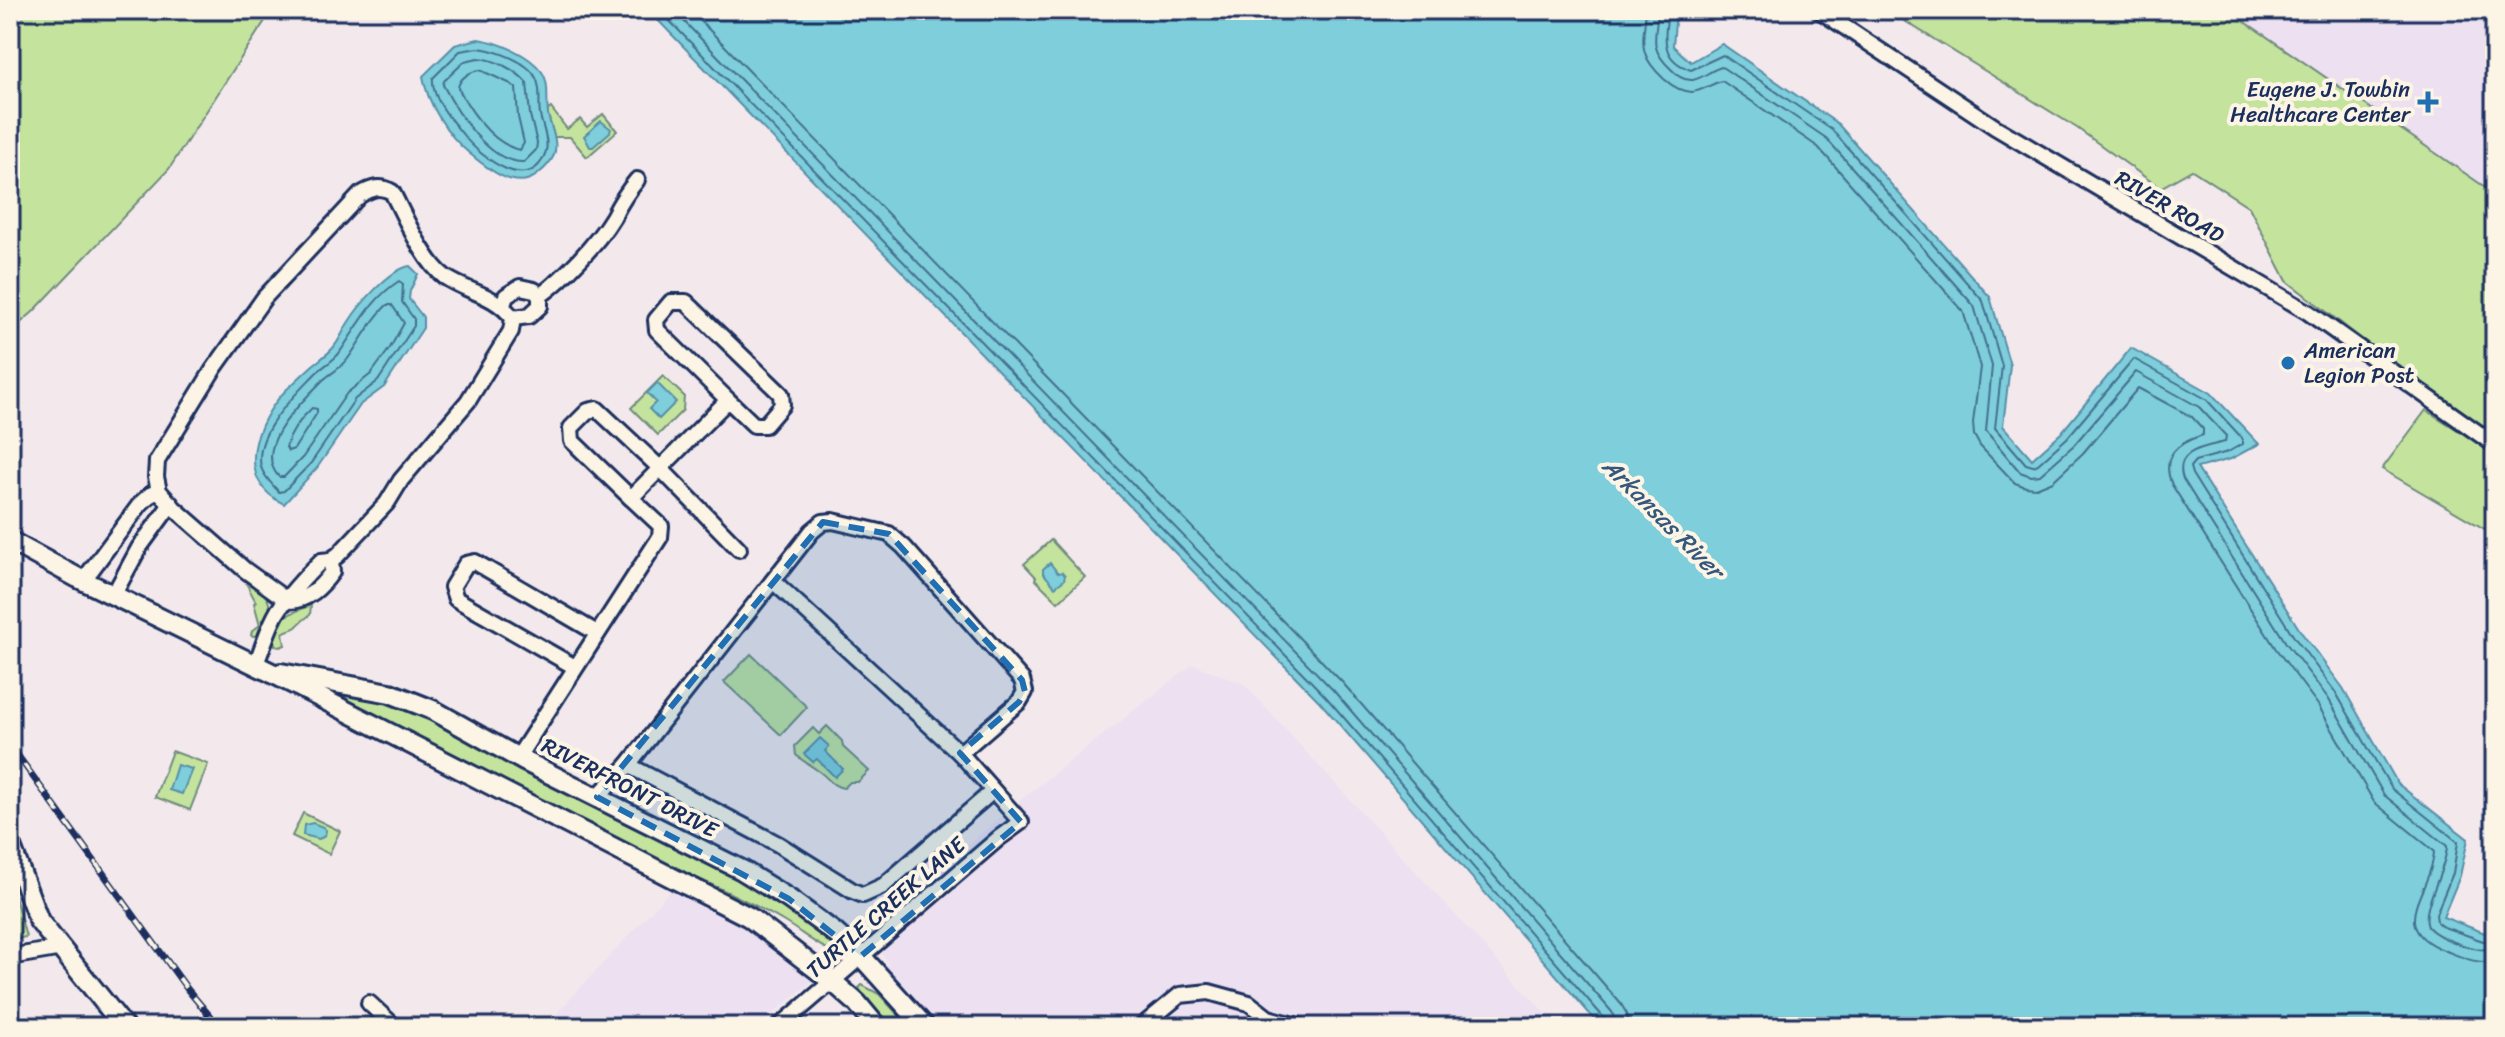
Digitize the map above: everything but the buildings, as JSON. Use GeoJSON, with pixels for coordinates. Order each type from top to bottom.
{"type":"FeatureCollection","features":[{"type":"Feature","properties":{"kind":"street","name":"RIVER ROAD"},"geometry":{"type":"LineString","coordinates":[[1819,10],[1995,127],[2308,312],[2495,445]]}},
{"type":"Feature","properties":{"kind":"street"},"geometry":{"type":"LineString","coordinates":[[540,296],[589,247],[637,180]]}},
{"type":"Feature","properties":{"kind":"street"},"geometry":{"type":"LineString","coordinates":[[372,188],[385,188],[392,192],[431,263],[444,276],[503,305],[513,318],[511,331],[468,401],[401,480],[387,503],[331,560],[332,572],[304,599],[288,601],[245,570],[159,491],[157,461],[213,370],[275,285],[360,195],[372,188]]}},
{"type":"Feature","properties":{"kind":"street"},"geometry":{"type":"LineString","coordinates":[[503,305],[506,296],[520,287],[534,290],[540,296],[540,306],[529,316],[513,318]]}},
{"type":"Feature","properties":{"kind":"street"},"geometry":{"type":"LineString","coordinates":[[671,302],[686,302],[781,394],[782,405],[765,425],[754,425],[728,400],[657,330],[656,320],[671,302]]}},
{"type":"Feature","properties":{"kind":"street"},"geometry":{"type":"LineString","coordinates":[[631,498],[728,400]]}},
{"type":"Feature","properties":{"kind":"street"},"geometry":{"type":"LineString","coordinates":[[518,757],[660,537],[661,526],[572,441],[571,428],[588,411],[597,409],[739,549]]}},
{"type":"Feature","properties":{"kind":"street"},"geometry":{"type":"LineString","coordinates":[[81,580],[141,503],[159,491]]}},
{"type":"Feature","properties":{"kind":"street"},"geometry":{"type":"LineString","coordinates":[[113,596],[139,548],[171,504]]}},
{"type":"Feature","properties":{"kind":"street"},"geometry":{"type":"LineString","coordinates":[[597,797],[628,765],[812,531],[823,522],[833,521],[889,534],[1022,680],[1025,692],[1019,702],[960,753]]}},
{"type":"Feature","properties":{"kind":"street"},"geometry":{"type":"LineString","coordinates":[[118,534],[139,548]]}},
{"type":"Feature","properties":{"kind":"street","name":"RIVERFRONT DRIVE"},"geometry":{"type":"LineString","coordinates":[[10,541],[81,580],[749,917],[806,958],[857,1003],[877,1027]]}},
{"type":"Feature","properties":{"kind":"street","name":"RIVERFRONT DRIVE"},"geometry":{"type":"LineString","coordinates":[[10,558],[81,580]]}},
{"type":"Feature","properties":{"kind":"street"},"geometry":{"type":"LineString","coordinates":[[575,667],[456,599],[452,587],[466,564],[475,562],[597,633]]}},
{"type":"Feature","properties":{"kind":"street"},"geometry":{"type":"LineString","coordinates":[[628,765],[778,844],[863,895],[883,886],[993,791],[960,753],[773,581]]}},
{"type":"Feature","properties":{"kind":"street"},"geometry":{"type":"LineString","coordinates":[[262,669],[276,616],[288,601]]}},
{"type":"Feature","properties":{"kind":"street","name":"RIVERFRONT DRIVE"},"geometry":{"type":"LineString","coordinates":[[262,669],[390,693],[433,710],[765,885],[822,923],[861,956],[925,1027]]}},
{"type":"Feature","properties":{"kind":"street","name":"TURTLE CREEK LANE"},"geometry":{"type":"LineString","coordinates":[[779,1027],[1021,822],[993,791]]}},
{"type":"Feature","properties":{"kind":"street"},"geometry":{"type":"LineString","coordinates":[[10,844],[39,921],[124,1027]]}},
{"type":"Feature","properties":{"kind":"street"},"geometry":{"type":"LineString","coordinates":[[10,957],[62,948]]}},
{"type":"Feature","properties":{"kind":"street"},"geometry":{"type":"LineString","coordinates":[[1141,1027],[1180,995],[1209,992],[1249,1003],[1268,1018],[1301,1027]]}},
{"type":"Feature","properties":{"kind":"street"},"geometry":{"type":"LineString","coordinates":[[369,1003],[395,1027]]}},
{"type":"Feature","properties":{"kind":"highlighted area"},"geometry":{"type":"Polygon","coordinates":[[[823,522],[889,534],[1022,680],[1025,692],[1019,702],[960,753],[1021,822],[861,956],[789,899],[597,797],[823,522]]]}},
{"type":"Feature","properties":{"kind":"shaded area","name":"Eugene J. Towbin Healthcare Center"},"geometry":{"type":"Polygon","coordinates":[[[2228,10],[2495,10],[2495,194],[2228,10]]]}},
{"type":"Feature","properties":{"kind":"shaded area"},"geometry":{"type":"Polygon","coordinates":[[[1193,664],[1244,684],[1558,1027],[1247,1027],[1238,1024],[1237,1027],[866,1027],[851,1008],[888,964],[870,932],[1003,814],[1193,664]]]}},
{"type":"Feature","properties":{"kind":"shaded area"},"geometry":{"type":"Polygon","coordinates":[[[670,891],[757,931],[786,954],[812,981],[757,1027],[544,1027],[670,891]]]}},
{"type":"Feature","properties":{"kind":"green space"},"geometry":{"type":"Polygon","coordinates":[[[10,10],[272,10],[169,169],[33,312],[10,332],[10,10]]]}},
{"type":"Feature","properties":{"kind":"green space"},"geometry":{"type":"Polygon","coordinates":[[[1887,10],[2228,10],[2495,194],[2495,432],[2452,409],[2287,281],[2249,207],[2192,170],[2160,188],[2077,128],[1887,10]]]}},
{"type":"Feature","properties":{"kind":"green space"},"geometry":{"type":"Polygon","coordinates":[[[551,108],[567,129],[580,119],[587,127],[603,114],[617,131],[587,157],[570,137],[554,137],[547,111],[551,108]]]}},
{"type":"Feature","properties":{"kind":"green space"},"geometry":{"type":"Polygon","coordinates":[[[663,376],[684,396],[683,410],[658,435],[631,408],[663,376]]]}},
{"type":"Feature","properties":{"kind":"green space"},"geometry":{"type":"Polygon","coordinates":[[[2426,410],[2495,454],[2495,535],[2382,469],[2426,410]]]}},
{"type":"Feature","properties":{"kind":"green space"},"geometry":{"type":"Polygon","coordinates":[[[1051,540],[1085,577],[1058,602],[1024,564],[1051,540]]]}},
{"type":"Feature","properties":{"kind":"green space"},"geometry":{"type":"Polygon","coordinates":[[[247,580],[263,593],[269,605],[268,619],[260,638],[251,635],[260,625],[256,602],[247,580]]]}},
{"type":"Feature","properties":{"kind":"green space"},"geometry":{"type":"Polygon","coordinates":[[[311,605],[310,615],[283,633],[285,645],[275,645],[273,634],[285,616],[311,605]]]}},
{"type":"Feature","properties":{"kind":"green space"},"geometry":{"type":"Polygon","coordinates":[[[751,654],[807,707],[781,735],[724,682],[751,654]]]}},
{"type":"Feature","properties":{"kind":"green space"},"geometry":{"type":"Polygon","coordinates":[[[312,684],[406,706],[693,852],[798,912],[826,937],[832,947],[829,950],[823,947],[747,901],[678,870],[312,684]]]}},
{"type":"Feature","properties":{"kind":"green space"},"geometry":{"type":"Polygon","coordinates":[[[827,726],[842,741],[843,747],[869,771],[858,782],[850,782],[844,788],[796,755],[795,746],[813,728],[819,734],[827,726]]]}},
{"type":"Feature","properties":{"kind":"green space"},"geometry":{"type":"Polygon","coordinates":[[[172,751],[208,764],[190,810],[155,797],[172,751]]]}},
{"type":"Feature","properties":{"kind":"green space"},"geometry":{"type":"Polygon","coordinates":[[[303,813],[340,831],[329,854],[292,836],[303,813]]]}},
{"type":"Feature","properties":{"kind":"green space"},"geometry":{"type":"Polygon","coordinates":[[[10,879],[26,937],[10,940],[10,879]]]}},
{"type":"Feature","properties":{"kind":"green space"},"geometry":{"type":"Polygon","coordinates":[[[862,985],[879,994],[909,1027],[889,1027],[871,1008],[859,988],[862,985]]]}},
{"type":"Feature","properties":{"kind":"water","name":"Arkansas River"},"geometry":{"type":"Polygon","coordinates":[[[648,10],[1676,10],[1673,46],[1691,62],[1722,44],[1838,124],[1990,297],[2010,365],[2003,426],[2032,459],[2061,433],[2131,348],[2211,393],[2259,444],[2231,459],[2197,468],[2301,632],[2343,688],[2398,784],[2468,839],[2460,876],[2443,917],[2485,933],[2495,920],[2495,1027],[1601,1027],[1320,702],[648,10]]]}},
{"type":"Feature","properties":{"kind":"water"},"geometry":{"type":"Polygon","coordinates":[[[478,39],[522,54],[544,76],[555,150],[547,166],[529,179],[511,180],[476,159],[446,128],[429,97],[423,76],[455,45],[478,39]]]}},
{"type":"Feature","properties":{"kind":"water"},"geometry":{"type":"Polygon","coordinates":[[[601,121],[611,129],[610,132],[590,147],[584,136],[601,121]]]}},
{"type":"Feature","properties":{"kind":"water"},"geometry":{"type":"Polygon","coordinates":[[[410,266],[418,274],[409,299],[423,317],[423,328],[384,387],[361,404],[317,468],[284,504],[268,493],[254,466],[259,433],[266,418],[286,390],[334,346],[367,298],[393,274],[410,266]]]}},
{"type":"Feature","properties":{"kind":"water"},"geometry":{"type":"Polygon","coordinates":[[[657,383],[676,402],[659,419],[649,409],[656,402],[647,393],[657,383]]]}},
{"type":"Feature","properties":{"kind":"water"},"geometry":{"type":"Polygon","coordinates":[[[1050,563],[1058,573],[1065,575],[1064,580],[1055,587],[1043,573],[1050,563]]]}},
{"type":"Feature","properties":{"kind":"water"},"geometry":{"type":"Polygon","coordinates":[[[820,738],[829,746],[825,751],[843,769],[835,777],[817,759],[813,762],[804,754],[820,738]]]}},
{"type":"Feature","properties":{"kind":"water"},"geometry":{"type":"Polygon","coordinates":[[[177,765],[192,769],[182,794],[169,790],[177,765]]]}},
{"type":"Feature","properties":{"kind":"water"},"geometry":{"type":"Polygon","coordinates":[[[313,823],[326,830],[325,836],[319,839],[303,835],[304,825],[313,823]]]}},
{"type":"Feature","properties":{"kind":"railway"},"geometry":{"type":"LineString","coordinates":[[10,745],[188,990],[219,1027]]}},
{"type":"Feature","properties":{"kind":"place","name":"Eugene J. Towbin Healthcare Center"},"geometry":{"type":"Point","coordinates":[2428,102]}},
{"type":"Feature","properties":{"kind":"place","name":"American Legion Post"},"geometry":{"type":"Point","coordinates":[2288,363]}}]}
